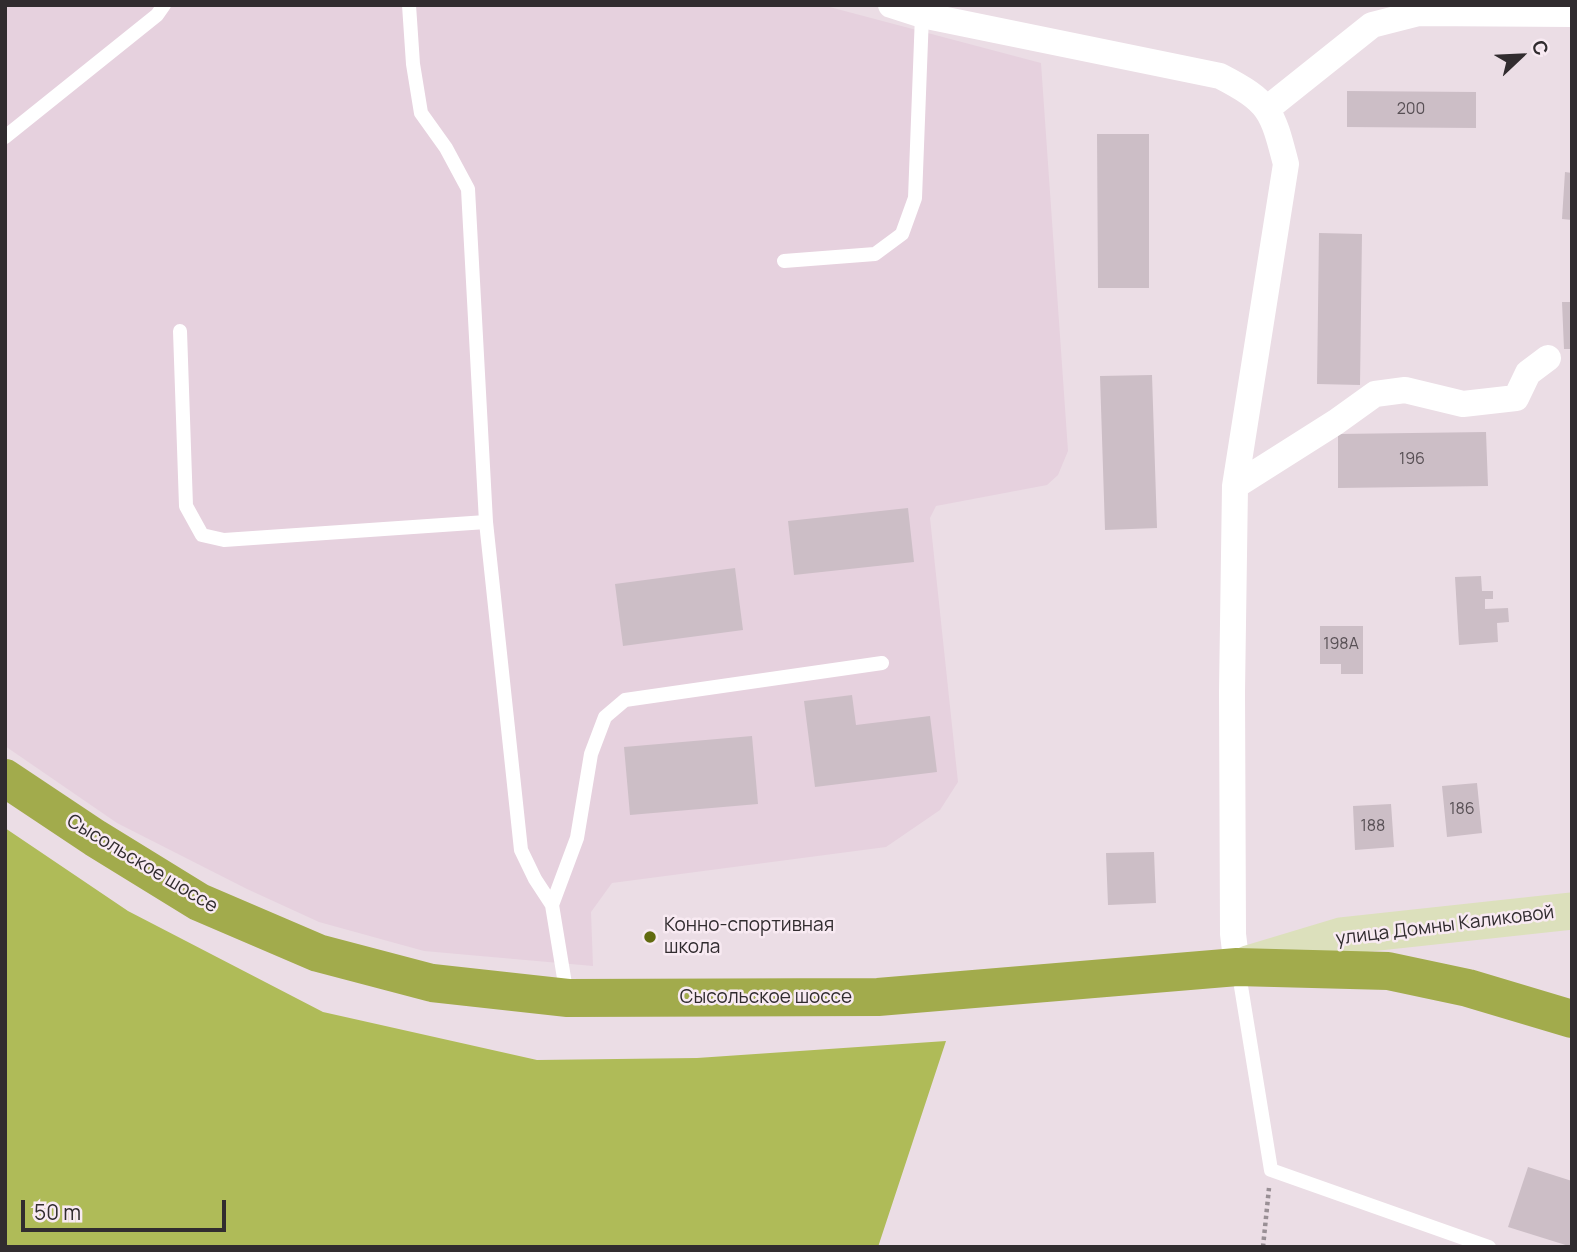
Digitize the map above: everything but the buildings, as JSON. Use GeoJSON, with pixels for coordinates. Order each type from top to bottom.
{"type":"FeatureCollection","features":[{"type":"Feature","properties":{"kind":"highway","name":"Сысольское шоссе"},"geometry":{"type":"LineString","coordinates":[[5,778],[94,838],[199,902],[318,953],[432,983],[568,998],[878,997],[1237,967],[1388,971],[1468,988],[1572,1019]]}},
{"type":"Feature","properties":{"kind":"main road","name":"улица Домны Каликовой"},"geometry":{"type":"LineString","coordinates":[[1237,967],[1341,936],[1572,911]]}},
{"type":"Feature","properties":{"kind":"street"},"geometry":{"type":"LineString","coordinates":[[891,5],[922,15],[1220,76],[1247,90],[1268,108],[1277,129],[1286,164],[1235,486],[1233,934],[1237,967]]}},
{"type":"Feature","properties":{"kind":"street"},"geometry":{"type":"LineString","coordinates":[[1268,108],[1371,15],[1572,14]]}},
{"type":"Feature","properties":{"kind":"street"},"geometry":{"type":"LineString","coordinates":[[1235,486],[1375,394],[1405,390],[1463,404],[1516,398],[1528,373],[1548,358]]}},
{"type":"Feature","properties":{"kind":"lane"},"geometry":{"type":"LineString","coordinates":[[5,137],[157,15],[164,5]]}},
{"type":"Feature","properties":{"kind":"lane"},"geometry":{"type":"LineString","coordinates":[[408,5],[421,113],[446,148],[468,190],[486,522],[521,849],[535,879],[552,905],[568,998]]}},
{"type":"Feature","properties":{"kind":"lane"},"geometry":{"type":"LineString","coordinates":[[785,261],[875,254],[902,234],[915,198],[922,15]]}},
{"type":"Feature","properties":{"kind":"lane"},"geometry":{"type":"LineString","coordinates":[[180,331],[186,506],[202,535],[224,540],[486,522]]}},
{"type":"Feature","properties":{"kind":"lane"},"geometry":{"type":"LineString","coordinates":[[552,905],[578,838],[591,754],[605,717],[625,700],[882,663]]}},
{"type":"Feature","properties":{"kind":"lane"},"geometry":{"type":"LineString","coordinates":[[1237,967],[1271,1170],[1489,1247]]}},
{"type":"Feature","properties":{"kind":"path"},"geometry":{"type":"LineString","coordinates":[[1263,1247],[1271,1170]]}},
{"type":"Feature","properties":{"kind":"shaded area"},"geometry":{"type":"Polygon","coordinates":[[[5,5],[822,5],[1041,63],[1068,451],[1058,475],[1047,485],[936,506],[930,518],[958,782],[940,810],[886,847],[612,883],[591,912],[593,966],[424,951],[319,922],[117,823],[5,746],[5,5]]]}},
{"type":"Feature","properties":{"kind":"green space"},"geometry":{"type":"Polygon","coordinates":[[[5,828],[128,911],[323,1012],[537,1060],[697,1058],[946,1041],[878,1247],[5,1247],[5,828]]]}},
{"type":"Feature","properties":{"kind":"place","name":"Конно-спортивная школа"},"geometry":{"type":"Point","coordinates":[650,937]}}]}
